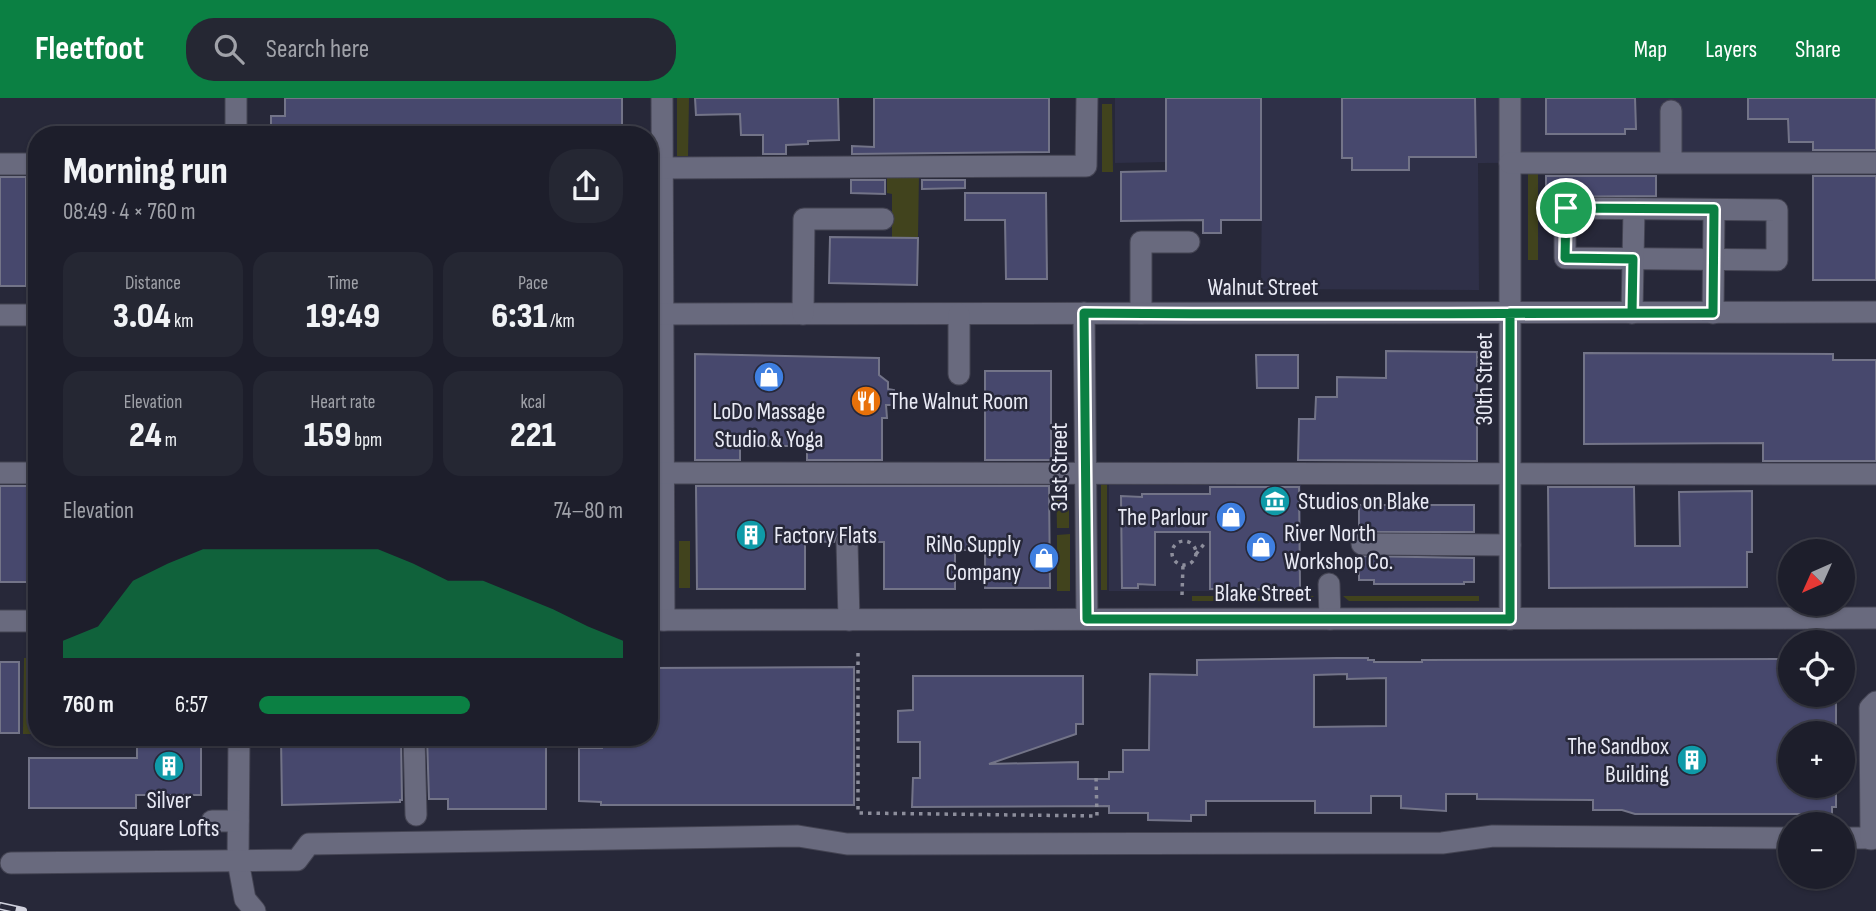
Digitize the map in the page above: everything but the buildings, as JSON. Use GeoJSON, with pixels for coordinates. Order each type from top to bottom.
{"type":"FeatureCollection","features":[{"type":"Feature","properties":{"kind":"street"},"geometry":{"type":"LineString","coordinates":[[236,98],[236,126]]}},
{"type":"Feature","properties":{"kind":"street"},"geometry":{"type":"LineString","coordinates":[[658,265],[662,98]]}},
{"type":"Feature","properties":{"kind":"street"},"geometry":{"type":"LineString","coordinates":[[662,168],[1086,166],[1087,98]]}},
{"type":"Feature","properties":{"kind":"street","name":"30th Street"},"geometry":{"type":"LineString","coordinates":[[1510,98],[1510,619]]}},
{"type":"Feature","properties":{"kind":"street"},"geometry":{"type":"LineString","coordinates":[[1671,111],[1671,162]]}},
{"type":"Feature","properties":{"kind":"street"},"geometry":{"type":"LineString","coordinates":[[1510,163],[1876,163]]}},
{"type":"Feature","properties":{"kind":"street"},"geometry":{"type":"LineString","coordinates":[[1,164],[28,164]]}},
{"type":"Feature","properties":{"kind":"street"},"geometry":{"type":"LineString","coordinates":[[1566,208],[1714,209],[1777,210],[1777,260],[1565,258],[1566,208]]}},
{"type":"Feature","properties":{"kind":"street"},"geometry":{"type":"LineString","coordinates":[[1632,313],[1634,209]]}},
{"type":"Feature","properties":{"kind":"street"},"geometry":{"type":"LineString","coordinates":[[1713,313],[1714,209]]}},
{"type":"Feature","properties":{"kind":"street"},"geometry":{"type":"LineString","coordinates":[[803,314],[804,219],[883,219]]}},
{"type":"Feature","properties":{"kind":"street"},"geometry":{"type":"LineString","coordinates":[[1142,313],[1141,242],[1189,242]]}},
{"type":"Feature","properties":{"kind":"street","name":"Walnut Street"},"geometry":{"type":"LineString","coordinates":[[658,314],[1876,312]]}},
{"type":"Feature","properties":{"kind":"street","name":"31st Street"},"geometry":{"type":"LineString","coordinates":[[1084,313],[1087,619]]}},
{"type":"Feature","properties":{"kind":"street"},"geometry":{"type":"LineString","coordinates":[[959,314],[959,374]]}},
{"type":"Feature","properties":{"kind":"street"},"geometry":{"type":"LineString","coordinates":[[0,315],[28,315]]}},
{"type":"Feature","properties":{"kind":"street"},"geometry":{"type":"LineString","coordinates":[[0,473],[28,473]]}},
{"type":"Feature","properties":{"kind":"street"},"geometry":{"type":"LineString","coordinates":[[658,473],[1876,474]]}},
{"type":"Feature","properties":{"kind":"street"},"geometry":{"type":"LineString","coordinates":[[847,541],[849,620]]}},
{"type":"Feature","properties":{"kind":"street"},"geometry":{"type":"LineString","coordinates":[[1362,544],[1510,545]]}},
{"type":"Feature","properties":{"kind":"street"},"geometry":{"type":"LineString","coordinates":[[1329,584],[1330,619]]}},
{"type":"Feature","properties":{"kind":"street","name":"Blake Street"},"geometry":{"type":"LineString","coordinates":[[658,620],[1876,618]]}},
{"type":"Feature","properties":{"kind":"street"},"geometry":{"type":"LineString","coordinates":[[0,621],[28,621]]}},
{"type":"Feature","properties":{"kind":"street"},"geometry":{"type":"LineString","coordinates":[[1855,838],[1873,839],[1870,708],[1876,702]]}},
{"type":"Feature","properties":{"kind":"street"},"geometry":{"type":"LineString","coordinates":[[239,746],[238,861],[245,899],[255,911]]}},
{"type":"Feature","properties":{"kind":"street"},"geometry":{"type":"LineString","coordinates":[[414,746],[416,816]]}},
{"type":"Feature","properties":{"kind":"street"},"geometry":{"type":"LineString","coordinates":[[212,821],[238,821]]}},
{"type":"Feature","properties":{"kind":"street"},"geometry":{"type":"LineString","coordinates":[[11,863],[297,860],[309,844],[798,836],[847,844],[1442,843],[1493,836],[1778,838]]}},
{"type":"Feature","properties":{"kind":"path"},"geometry":{"type":"LineString","coordinates":[[1196,554],[1191,543],[1183,541],[1176,544],[1172,550],[1172,558],[1183,565],[1193,561],[1205,543]]}},
{"type":"Feature","properties":{"kind":"path"},"geometry":{"type":"LineString","coordinates":[[1182,594],[1183,565]]}},
{"type":"Feature","properties":{"kind":"path"},"geometry":{"type":"LineString","coordinates":[[858,653],[858,813],[1097,816],[1096,776]]}},
{"type":"Feature","properties":{"kind":"shaded area"},"geometry":{"type":"Polygon","coordinates":[[[1115,98],[1876,98],[1876,161],[1478,163],[1479,290],[1261,289],[1262,181],[1220,181],[1219,161],[1115,163],[1115,98]]]}},
{"type":"Feature","properties":{"kind":"shaded area"},"geometry":{"type":"Polygon","coordinates":[[[1109,477],[1301,477],[1301,591],[1109,591],[1109,477]]]}},
{"type":"Feature","properties":{"kind":"green space"},"geometry":{"type":"Polygon","coordinates":[[[677,98],[689,98],[688,156],[677,156],[677,98]]]}},
{"type":"Feature","properties":{"kind":"green space"},"geometry":{"type":"Polygon","coordinates":[[[1102,104],[1112,104],[1113,172],[1102,172],[1102,104]]]}},
{"type":"Feature","properties":{"kind":"green space"},"geometry":{"type":"Polygon","coordinates":[[[1528,172],[1538,172],[1538,260],[1528,260],[1528,172]]]}},
{"type":"Feature","properties":{"kind":"green space"},"geometry":{"type":"Polygon","coordinates":[[[887,173],[919,174],[918,237],[892,237],[892,194],[887,193],[887,173]]]}},
{"type":"Feature","properties":{"kind":"green space"},"geometry":{"type":"Polygon","coordinates":[[[1101,478],[1107,478],[1107,590],[1101,590],[1101,478]]]}},
{"type":"Feature","properties":{"kind":"green space"},"geometry":{"type":"Polygon","coordinates":[[[1062,479],[1069,489],[1069,528],[1057,528],[1056,480],[1062,479]]]}},
{"type":"Feature","properties":{"kind":"green space"},"geometry":{"type":"Polygon","coordinates":[[[1070,534],[1070,591],[1057,591],[1057,535],[1070,534]]]}},
{"type":"Feature","properties":{"kind":"green space"},"geometry":{"type":"Polygon","coordinates":[[[679,541],[690,541],[690,588],[679,588],[679,541]]]}},
{"type":"Feature","properties":{"kind":"green space"},"geometry":{"type":"Polygon","coordinates":[[[1192,596],[1314,596],[1308,601],[1192,601],[1192,596]]]}},
{"type":"Feature","properties":{"kind":"green space"},"geometry":{"type":"Polygon","coordinates":[[[1343,596],[1479,596],[1479,601],[1349,601],[1343,596]]]}},
{"type":"Feature","properties":{"kind":"green space"},"geometry":{"type":"Polygon","coordinates":[[[24,658],[28,658],[28,734],[23,734],[24,658]]]}},
{"type":"Feature","properties":{"kind":"railway"},"geometry":{"type":"LineString","coordinates":[[0,906],[23,911]]}},
{"type":"Feature","properties":{"kind":"place","name":"LoDo Massage Studio & Yoga"},"geometry":{"type":"Point","coordinates":[769,377]}},
{"type":"Feature","properties":{"kind":"place","name":"The Walnut Room"},"geometry":{"type":"Point","coordinates":[866,401]}},
{"type":"Feature","properties":{"kind":"place","name":"Studios on Blake"},"geometry":{"type":"Point","coordinates":[1275,501]}},
{"type":"Feature","properties":{"kind":"place","name":"The Parlour"},"geometry":{"type":"Point","coordinates":[1231,517]}},
{"type":"Feature","properties":{"kind":"place","name":"Factory Flats"},"geometry":{"type":"Point","coordinates":[751,535]}},
{"type":"Feature","properties":{"kind":"place","name":"River North Workshop Co."},"geometry":{"type":"Point","coordinates":[1261,547]}},
{"type":"Feature","properties":{"kind":"place","name":"RiNo Supply Company"},"geometry":{"type":"Point","coordinates":[1044,558]}},
{"type":"Feature","properties":{"kind":"place","name":"The Sandbox Building"},"geometry":{"type":"Point","coordinates":[1692,760]}},
{"type":"Feature","properties":{"kind":"place","name":"Silver Square Lofts"},"geometry":{"type":"Point","coordinates":[169,766]}},
{"type":"Feature","properties":{"kind":"route"},"geometry":{"type":"LineString","coordinates":[[1566,208],[1565,258],[1633,259],[1632,313],[1542,313],[1510,313],[1510,619],[1087,619],[1084,313],[1368,313],[1510,313],[1542,313],[1632,313],[1713,313],[1714,209],[1566,208]]}}]}
